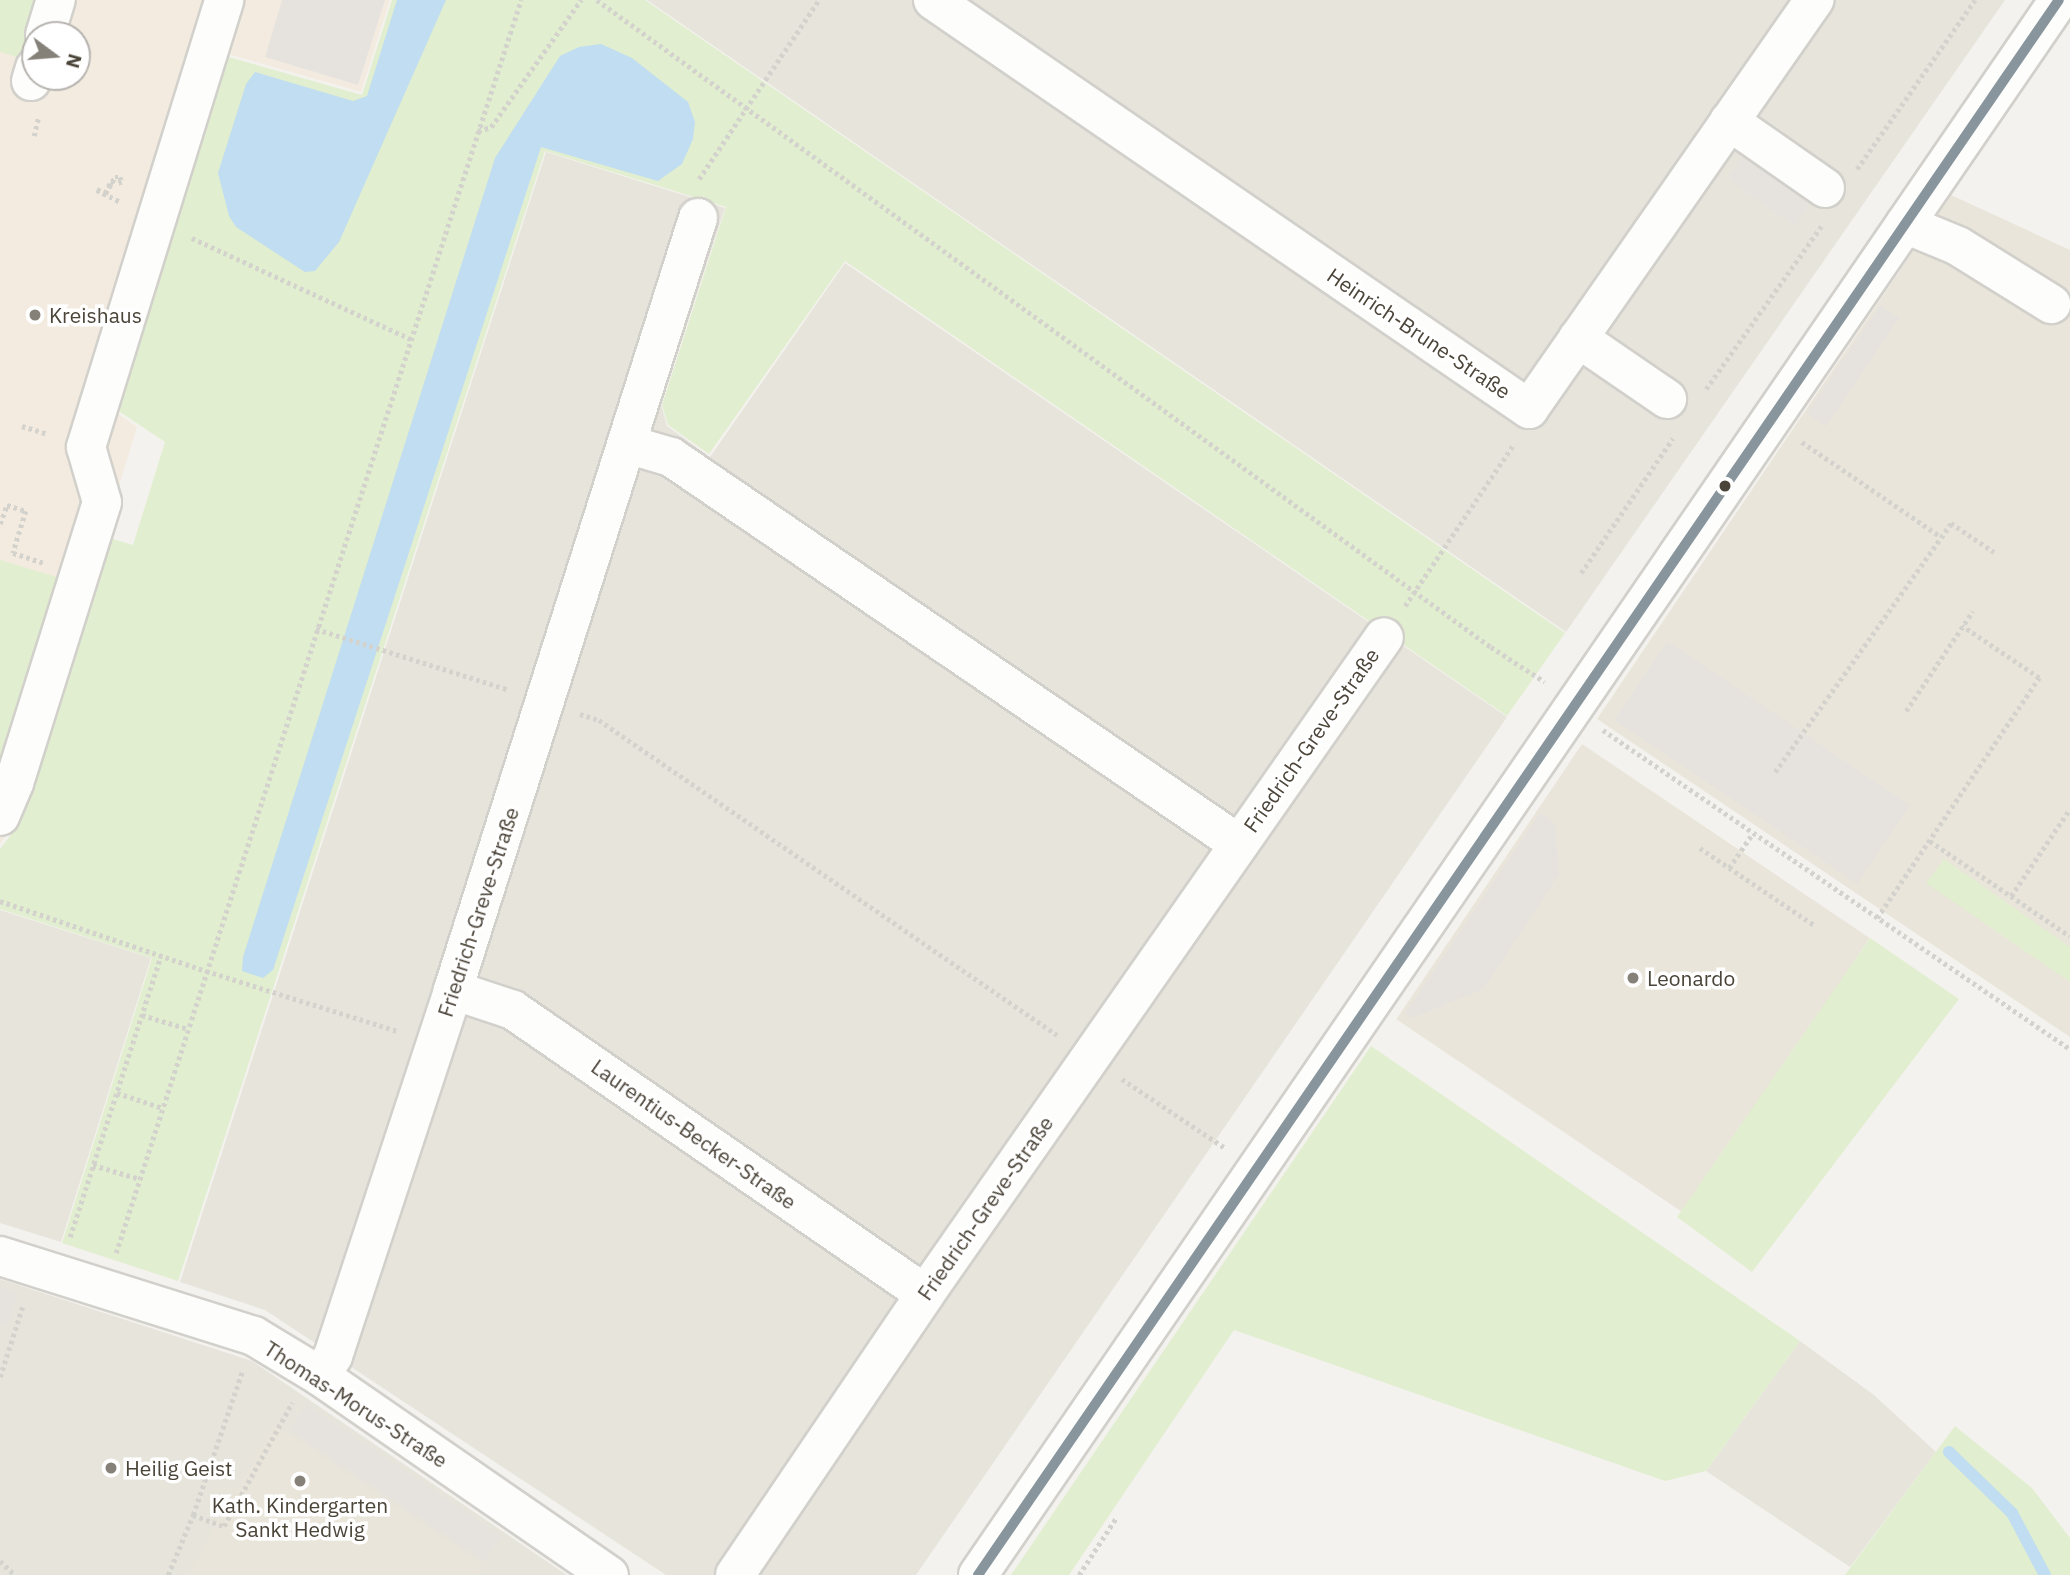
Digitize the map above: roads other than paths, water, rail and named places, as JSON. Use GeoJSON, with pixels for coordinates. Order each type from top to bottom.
{"type":"FeatureCollection","features":[{"type":"Feature","properties":{"kind":"street"},"geometry":{"type":"LineString","coordinates":[[50,21],[57,0]]}},
{"type":"Feature","properties":{"kind":"street"},"geometry":{"type":"LineString","coordinates":[[0,816],[19,770],[102,502],[86,447],[224,0]]}},
{"type":"Feature","properties":{"kind":"street","name":"Heinrich-Brune-Straße"},"geometry":{"type":"LineString","coordinates":[[933,0],[1529,409],[1814,0]]}},
{"type":"Feature","properties":{"kind":"street"},"geometry":{"type":"LineString","coordinates":[[978,1575],[2059,0]]}},
{"type":"Feature","properties":{"kind":"street"},"geometry":{"type":"LineString","coordinates":[[1729,121],[1825,188]]}},
{"type":"Feature","properties":{"kind":"street","name":"Friedrich-Greve-Straße"},"geometry":{"type":"LineString","coordinates":[[315,1373],[333,1356],[453,990],[698,218]]}},
{"type":"Feature","properties":{"kind":"street"},"geometry":{"type":"LineString","coordinates":[[1905,224],[1958,246],[2051,304]]}},
{"type":"Feature","properties":{"kind":"street"},"geometry":{"type":"LineString","coordinates":[[1578,338],[1667,399]]}},
{"type":"Feature","properties":{"kind":"street","name":"Friedrich-Greve-Straße"},"geometry":{"type":"LineString","coordinates":[[627,444],[671,457],[1239,844]]}},
{"type":"Feature","properties":{"kind":"street","name":"Friedrich-Greve-Straße"},"geometry":{"type":"LineString","coordinates":[[735,1575],[925,1294],[1384,637]]}},
{"type":"Feature","properties":{"kind":"street","name":"Laurentius-Becker-Straße"},"geometry":{"type":"LineString","coordinates":[[453,990],[513,1010],[925,1294]]}},
{"type":"Feature","properties":{"kind":"street","name":"Thomas-Morus-Straße"},"geometry":{"type":"LineString","coordinates":[[31,1266],[254,1336],[315,1373],[609,1575]]}},
{"type":"Feature","properties":{"kind":"water"},"geometry":{"type":"Polygon","coordinates":[[[397,0],[446,0],[339,242],[315,271],[305,272],[236,227],[229,216],[218,173],[246,84],[255,72],[353,101],[367,96],[397,0]]]}},
{"type":"Feature","properties":{"kind":"water"},"geometry":{"type":"Polygon","coordinates":[[[601,44],[632,58],[688,102],[695,122],[693,139],[682,164],[658,181],[541,147],[273,970],[263,978],[242,971],[243,957],[495,158],[560,56],[579,47],[601,44]]]}},
{"type":"Feature","properties":{"kind":"waterway"},"geometry":{"type":"LineString","coordinates":[[1949,1452],[2012,1513],[2045,1575]]}},
{"type":"Feature","properties":{"kind":"place","name":"Kreishaus"},"geometry":{"type":"Point","coordinates":[35,315]}},
{"type":"Feature","properties":{"kind":"place","name":"Leonardo"},"geometry":{"type":"Point","coordinates":[1633,978]}},
{"type":"Feature","properties":{"kind":"place","name":"Heilig Geist"},"geometry":{"type":"Point","coordinates":[111,1468]}},
{"type":"Feature","properties":{"kind":"place","name":"Kath. Kindergarten Sankt Hedwig"},"geometry":{"type":"Point","coordinates":[300,1481]}}]}
